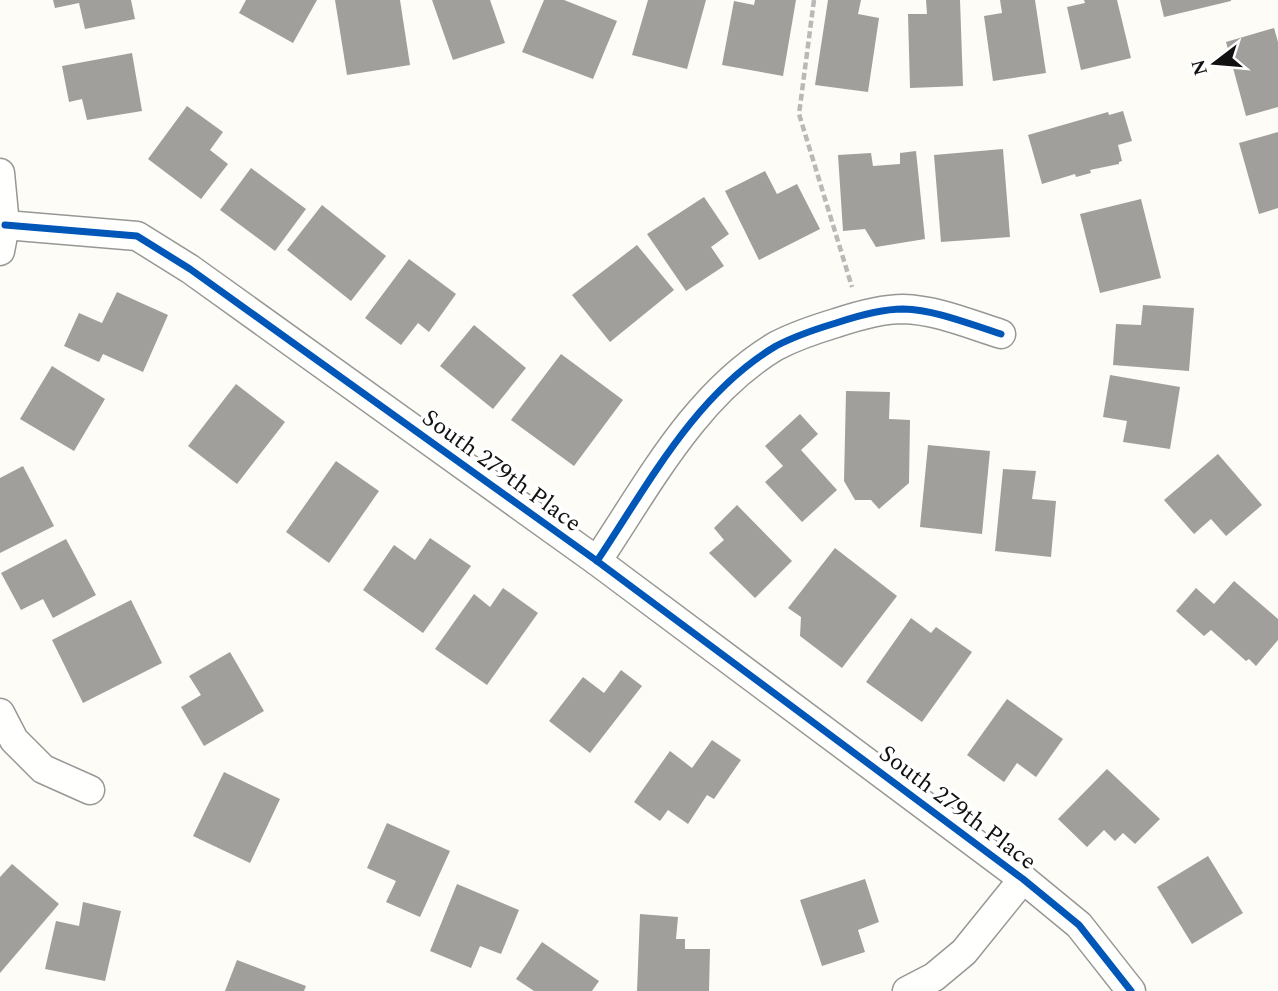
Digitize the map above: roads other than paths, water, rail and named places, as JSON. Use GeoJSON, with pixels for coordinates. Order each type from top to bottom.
{"type":"FeatureCollection","features":[{"type":"Feature","properties":{"kind":"street"},"geometry":{"type":"LineString","coordinates":[[0,173],[2,238]]}},
{"type":"Feature","properties":{"kind":"street","name":"South 279th Place"},"geometry":{"type":"LineString","coordinates":[[2,238],[137,236],[190,269],[597,561],[1023,879],[1079,925],[1131,991]]}},
{"type":"Feature","properties":{"kind":"street"},"geometry":{"type":"LineString","coordinates":[[597,561],[685,429],[721,389],[777,346],[808,331],[860,315],[902,309],[935,313],[1001,334]]}},
{"type":"Feature","properties":{"kind":"street"},"geometry":{"type":"LineString","coordinates":[[0,713],[14,740],[43,769],[90,790]]}},
{"type":"Feature","properties":{"kind":"street"},"geometry":{"type":"LineString","coordinates":[[907,991],[934,977],[964,952],[1023,879]]}}]}
